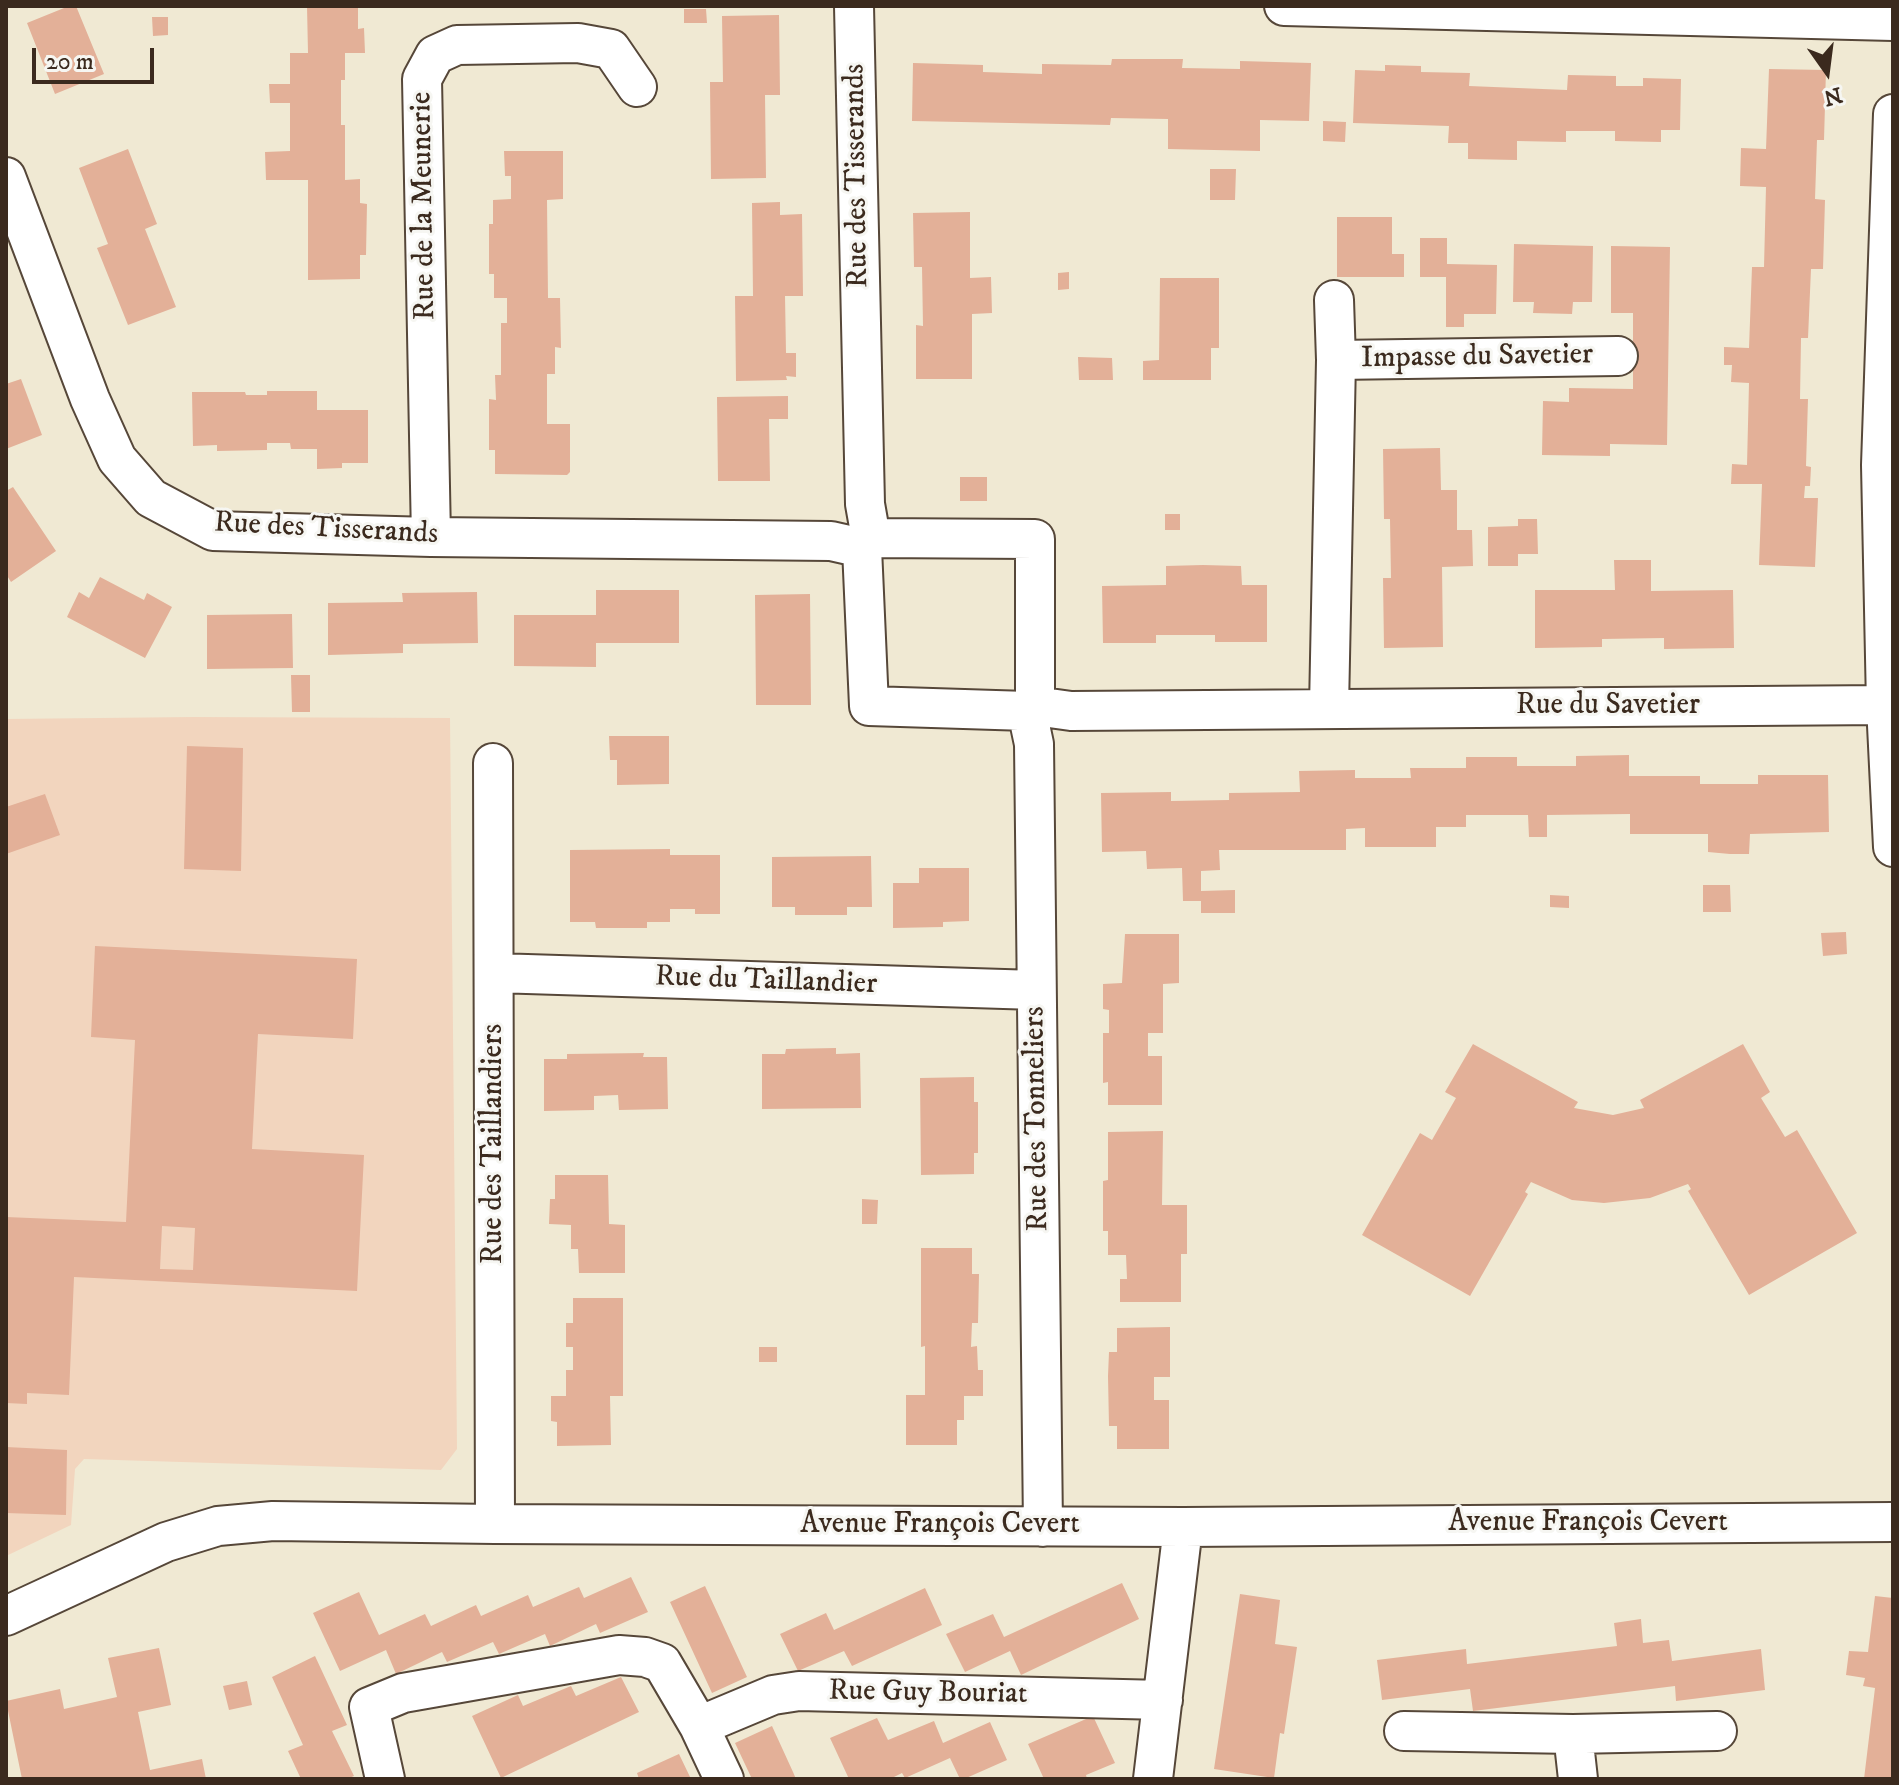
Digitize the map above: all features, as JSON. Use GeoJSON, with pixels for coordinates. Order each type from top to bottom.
{"type":"FeatureCollection","features":[{"type":"Feature","properties":{"kind":"street","name":"Rue des Tisserands"},"geometry":{"type":"LineString","coordinates":[[6,177],[18,248],[117,459],[151,498],[213,531],[866,543],[854,6]]}},
{"type":"Feature","properties":{"kind":"street"},"geometry":{"type":"LineString","coordinates":[[1284,6],[1893,21]]}},
{"type":"Feature","properties":{"kind":"street","name":"Rue de la Meunerie"},"geometry":{"type":"LineString","coordinates":[[431,537],[422,79],[435,55],[457,45],[578,43],[611,49],[637,87]]}},
{"type":"Feature","properties":{"kind":"street"},"geometry":{"type":"LineString","coordinates":[[1893,114],[1881,465],[1886,705],[1893,847]]}},
{"type":"Feature","properties":{"kind":"street"},"geometry":{"type":"LineString","coordinates":[[1329,708],[1336,360],[1334,300]]}},
{"type":"Feature","properties":{"kind":"street","name":"Impasse du Savetier"},"geometry":{"type":"LineString","coordinates":[[1336,360],[1618,356]]}},
{"type":"Feature","properties":{"kind":"street","name":"Rue des Tonneliers"},"geometry":{"type":"LineString","coordinates":[[866,543],[1035,539],[1031,709],[1034,744],[1043,1527]]}},
{"type":"Feature","properties":{"kind":"street","name":"Rue du Savetier"},"geometry":{"type":"LineString","coordinates":[[866,543],[869,706],[1071,711],[1886,705]]}},
{"type":"Feature","properties":{"kind":"street","name":"Rue des Taillandiers"},"geometry":{"type":"LineString","coordinates":[[493,763],[495,1524]]}},
{"type":"Feature","properties":{"kind":"street","name":"Rue du Taillandier"},"geometry":{"type":"LineString","coordinates":[[495,973],[1036,990]]}},
{"type":"Feature","properties":{"kind":"street","name":"Avenue François Cevert"},"geometry":{"type":"LineString","coordinates":[[6,1616],[166,1542],[218,1526],[273,1521],[1043,1527],[1893,1522]]}},
{"type":"Feature","properties":{"kind":"street"},"geometry":{"type":"LineString","coordinates":[[1153,1779],[1183,1527]]}},
{"type":"Feature","properties":{"kind":"street"},"geometry":{"type":"LineString","coordinates":[[385,1779],[369,1707],[403,1693],[619,1655],[645,1657],[662,1663],[699,1726],[724,1779]]}},
{"type":"Feature","properties":{"kind":"street","name":"Rue Guy Bouriat"},"geometry":{"type":"LineString","coordinates":[[699,1726],[773,1695],[799,1691],[1163,1700]]}},
{"type":"Feature","properties":{"kind":"street"},"geometry":{"type":"LineString","coordinates":[[1404,1731],[1573,1734],[1717,1731]]}},
{"type":"Feature","properties":{"kind":"street"},"geometry":{"type":"LineString","coordinates":[[1573,1734],[1578,1779]]}},
{"type":"Feature","properties":{"kind":"shaded area"},"geometry":{"type":"Polygon","coordinates":[[[450,718],[457,1449],[441,1470],[84,1459],[75,1469],[71,1525],[6,1556],[6,719],[450,718]]]}},
{"type":"Feature","properties":{"kind":"building"},"geometry":{"type":"Polygon","coordinates":[[[76,6],[104,74],[55,94],[27,23],[76,6]]]}},
{"type":"Feature","properties":{"kind":"building"},"geometry":{"type":"Polygon","coordinates":[[[307,6],[358,6],[358,29],[364,28],[365,53],[345,53],[345,80],[341,80],[345,180],[360,179],[360,203],[367,204],[366,255],[360,255],[360,279],[308,280],[308,180],[266,180],[265,152],[290,151],[290,103],[270,103],[269,84],[290,84],[290,53],[308,53],[307,6]]]}},
{"type":"Feature","properties":{"kind":"building"},"geometry":{"type":"Polygon","coordinates":[[[684,9],[706,9],[707,23],[684,23],[684,9]]]}},
{"type":"Feature","properties":{"kind":"building"},"geometry":{"type":"Polygon","coordinates":[[[779,15],[780,95],[765,95],[766,178],[711,179],[710,82],[723,82],[722,16],[779,15]]]}},
{"type":"Feature","properties":{"kind":"building"},"geometry":{"type":"Polygon","coordinates":[[[152,17],[168,17],[168,35],[153,36],[152,17]]]}},
{"type":"Feature","properties":{"kind":"building"},"geometry":{"type":"Polygon","coordinates":[[[1112,59],[1183,59],[1182,68],[1240,69],[1240,61],[1311,63],[1309,121],[1260,120],[1260,151],[1168,149],[1168,119],[1111,118],[1110,125],[912,121],[913,63],[983,65],[983,72],[1042,74],[1042,64],[1111,65],[1112,59]]]}},
{"type":"Feature","properties":{"kind":"building"},"geometry":{"type":"Polygon","coordinates":[[[1385,65],[1421,66],[1421,72],[1470,73],[1469,86],[1567,90],[1568,75],[1616,76],[1616,86],[1643,86],[1643,78],[1681,79],[1680,130],[1661,130],[1661,142],[1615,141],[1615,131],[1566,131],[1566,142],[1517,141],[1517,160],[1468,159],[1468,143],[1448,143],[1449,126],[1353,123],[1355,70],[1385,71],[1385,65]]]}},
{"type":"Feature","properties":{"kind":"building"},"geometry":{"type":"Polygon","coordinates":[[[1769,69],[1826,70],[1824,140],[1817,140],[1815,199],[1825,200],[1823,269],[1811,269],[1808,338],[1801,338],[1800,399],[1808,399],[1806,466],[1811,467],[1810,486],[1805,486],[1804,498],[1818,498],[1815,567],[1759,565],[1762,484],[1731,484],[1732,464],[1747,465],[1749,383],[1731,382],[1732,365],[1724,365],[1724,347],[1749,348],[1752,267],[1764,267],[1766,187],[1740,186],[1741,148],[1766,149],[1769,69]]]}},
{"type":"Feature","properties":{"kind":"building"},"geometry":{"type":"Polygon","coordinates":[[[1323,121],[1346,122],[1345,142],[1323,141],[1323,121]]]}},
{"type":"Feature","properties":{"kind":"building"},"geometry":{"type":"Polygon","coordinates":[[[128,149],[157,224],[145,229],[176,307],[128,325],[97,248],[108,244],[79,168],[128,149]]]}},
{"type":"Feature","properties":{"kind":"building"},"geometry":{"type":"Polygon","coordinates":[[[504,151],[563,151],[563,199],[547,200],[548,298],[560,298],[561,348],[555,347],[555,374],[547,374],[547,424],[570,424],[570,472],[567,475],[495,474],[495,450],[489,450],[489,399],[496,400],[495,375],[501,375],[501,323],[507,323],[507,298],[494,298],[494,274],[489,274],[489,224],[493,224],[493,200],[511,199],[511,176],[505,176],[504,151]]]}},
{"type":"Feature","properties":{"kind":"building"},"geometry":{"type":"Polygon","coordinates":[[[1210,169],[1236,169],[1235,200],[1210,200],[1210,169]]]}},
{"type":"Feature","properties":{"kind":"building"},"geometry":{"type":"Polygon","coordinates":[[[780,202],[780,215],[802,214],[803,296],[785,296],[786,353],[796,353],[796,377],[736,381],[735,296],[753,296],[752,203],[780,202]]]}},
{"type":"Feature","properties":{"kind":"building"},"geometry":{"type":"Polygon","coordinates":[[[970,212],[970,278],[991,277],[992,313],[972,314],[972,379],[916,379],[916,325],[923,326],[922,267],[914,267],[913,213],[970,212]]]}},
{"type":"Feature","properties":{"kind":"building"},"geometry":{"type":"Polygon","coordinates":[[[1337,217],[1392,217],[1392,254],[1404,254],[1404,277],[1337,277],[1337,217]]]}},
{"type":"Feature","properties":{"kind":"building"},"geometry":{"type":"Polygon","coordinates":[[[1420,238],[1447,238],[1447,264],[1497,265],[1496,314],[1464,314],[1464,327],[1446,327],[1446,277],[1420,277],[1420,238]]]}},
{"type":"Feature","properties":{"kind":"building"},"geometry":{"type":"Polygon","coordinates":[[[1514,244],[1593,246],[1592,302],[1573,302],[1572,314],[1533,313],[1534,302],[1513,302],[1514,244]]]}},
{"type":"Feature","properties":{"kind":"building"},"geometry":{"type":"Polygon","coordinates":[[[1611,246],[1670,247],[1667,445],[1610,444],[1610,456],[1542,455],[1543,401],[1569,402],[1569,388],[1633,389],[1633,313],[1611,313],[1611,246]]]}},
{"type":"Feature","properties":{"kind":"building"},"geometry":{"type":"Polygon","coordinates":[[[1069,272],[1069,289],[1058,290],[1058,273],[1069,272]]]}},
{"type":"Feature","properties":{"kind":"building"},"geometry":{"type":"Polygon","coordinates":[[[1160,278],[1219,278],[1219,348],[1211,348],[1211,380],[1143,380],[1143,361],[1159,360],[1160,278]]]}},
{"type":"Feature","properties":{"kind":"building"},"geometry":{"type":"Polygon","coordinates":[[[1078,357],[1112,358],[1113,380],[1079,380],[1078,357]]]}},
{"type":"Feature","properties":{"kind":"building"},"geometry":{"type":"Polygon","coordinates":[[[21,379],[42,435],[6,449],[6,384],[21,379]]]}},
{"type":"Feature","properties":{"kind":"building"},"geometry":{"type":"Polygon","coordinates":[[[267,391],[317,391],[317,410],[368,410],[368,463],[342,463],[342,468],[317,469],[317,449],[291,449],[290,443],[267,443],[267,450],[217,451],[217,445],[193,446],[192,392],[267,395],[267,391]]]}},
{"type":"Feature","properties":{"kind":"building"},"geometry":{"type":"Polygon","coordinates":[[[788,396],[788,419],[769,419],[770,481],[718,481],[717,397],[788,396]]]}},
{"type":"Feature","properties":{"kind":"building"},"geometry":{"type":"Polygon","coordinates":[[[1440,448],[1441,490],[1457,490],[1457,530],[1472,530],[1473,566],[1442,567],[1443,647],[1384,648],[1383,578],[1391,578],[1390,519],[1384,519],[1383,449],[1440,448]]]}},
{"type":"Feature","properties":{"kind":"building"},"geometry":{"type":"Polygon","coordinates":[[[960,477],[987,477],[987,501],[960,501],[960,477]]]}},
{"type":"Feature","properties":{"kind":"building"},"geometry":{"type":"Polygon","coordinates":[[[13,487],[56,551],[11,582],[6,574],[6,491],[13,487]]]}},
{"type":"Feature","properties":{"kind":"building"},"geometry":{"type":"Polygon","coordinates":[[[1165,514],[1180,514],[1180,530],[1165,530],[1165,514]]]}},
{"type":"Feature","properties":{"kind":"building"},"geometry":{"type":"Polygon","coordinates":[[[1518,519],[1537,519],[1538,554],[1518,554],[1518,566],[1488,566],[1488,527],[1518,526],[1518,519]]]}},
{"type":"Feature","properties":{"kind":"building"},"geometry":{"type":"Polygon","coordinates":[[[1614,560],[1651,560],[1651,591],[1733,590],[1734,648],[1664,649],[1664,638],[1602,639],[1602,647],[1535,648],[1535,590],[1615,590],[1614,560]]]}},
{"type":"Feature","properties":{"kind":"building"},"geometry":{"type":"Polygon","coordinates":[[[1166,566],[1241,566],[1242,585],[1267,585],[1267,642],[1215,642],[1215,635],[1156,635],[1156,643],[1103,643],[1102,586],[1166,585],[1166,566]]]}},
{"type":"Feature","properties":{"kind":"building"},"geometry":{"type":"Polygon","coordinates":[[[100,577],[144,600],[147,593],[172,607],[145,658],[67,617],[79,592],[89,598],[100,577]]]}},
{"type":"Feature","properties":{"kind":"building"},"geometry":{"type":"Polygon","coordinates":[[[596,590],[679,590],[679,643],[596,643],[596,667],[514,666],[514,615],[596,615],[596,590]]]}},
{"type":"Feature","properties":{"kind":"building"},"geometry":{"type":"Polygon","coordinates":[[[477,592],[478,643],[403,644],[403,653],[328,655],[328,603],[403,602],[402,593],[477,592]]]}},
{"type":"Feature","properties":{"kind":"building"},"geometry":{"type":"Polygon","coordinates":[[[810,594],[811,705],[756,705],[755,595],[810,594]]]}},
{"type":"Feature","properties":{"kind":"building"},"geometry":{"type":"Polygon","coordinates":[[[292,614],[293,668],[207,669],[207,615],[292,614]]]}},
{"type":"Feature","properties":{"kind":"building"},"geometry":{"type":"Polygon","coordinates":[[[291,675],[310,675],[310,712],[292,712],[291,675]]]}},
{"type":"Feature","properties":{"kind":"building"},"geometry":{"type":"Polygon","coordinates":[[[609,736],[669,736],[669,784],[617,785],[617,760],[610,760],[609,736]]]}},
{"type":"Feature","properties":{"kind":"building"},"geometry":{"type":"Polygon","coordinates":[[[187,746],[243,748],[241,871],[184,869],[187,746]]]}},
{"type":"Feature","properties":{"kind":"building"},"geometry":{"type":"Polygon","coordinates":[[[1629,755],[1629,776],[1700,776],[1700,784],[1758,784],[1758,775],[1828,775],[1829,832],[1750,834],[1749,854],[1730,854],[1708,852],[1708,834],[1630,834],[1630,814],[1547,815],[1547,837],[1529,837],[1528,815],[1466,815],[1466,827],[1436,827],[1436,847],[1365,847],[1365,828],[1346,829],[1346,850],[1219,850],[1220,870],[1201,871],[1201,891],[1235,890],[1235,913],[1201,913],[1201,901],[1183,901],[1182,868],[1147,869],[1146,851],[1102,852],[1101,793],[1171,792],[1171,801],[1229,800],[1229,793],[1300,792],[1299,771],[1355,770],[1355,778],[1411,778],[1410,768],[1466,768],[1466,757],[1517,757],[1517,766],[1576,766],[1576,756],[1629,755]]]}},
{"type":"Feature","properties":{"kind":"building"},"geometry":{"type":"Polygon","coordinates":[[[45,794],[60,835],[6,854],[6,807],[45,794]]]}},
{"type":"Feature","properties":{"kind":"building"},"geometry":{"type":"Polygon","coordinates":[[[670,849],[670,855],[720,855],[720,914],[695,914],[695,909],[670,909],[670,922],[647,922],[647,928],[596,928],[595,922],[570,922],[570,850],[670,849]]]}},
{"type":"Feature","properties":{"kind":"building"},"geometry":{"type":"Polygon","coordinates":[[[871,856],[872,907],[847,907],[847,915],[795,915],[795,907],[772,907],[772,857],[871,856]]]}},
{"type":"Feature","properties":{"kind":"building"},"geometry":{"type":"Polygon","coordinates":[[[919,868],[969,868],[969,921],[943,922],[943,927],[893,928],[893,883],[919,883],[919,868]]]}},
{"type":"Feature","properties":{"kind":"building"},"geometry":{"type":"Polygon","coordinates":[[[1703,885],[1730,885],[1731,912],[1703,912],[1703,885]]]}},
{"type":"Feature","properties":{"kind":"building"},"geometry":{"type":"Polygon","coordinates":[[[1550,895],[1569,896],[1569,908],[1550,907],[1550,895]]]}},
{"type":"Feature","properties":{"kind":"building"},"geometry":{"type":"Polygon","coordinates":[[[1846,932],[1847,954],[1823,956],[1821,933],[1846,932]]]}},
{"type":"Feature","properties":{"kind":"building"},"geometry":{"type":"Polygon","coordinates":[[[1125,934],[1179,934],[1179,983],[1163,984],[1163,1033],[1148,1033],[1148,1056],[1162,1056],[1162,1105],[1108,1105],[1108,1082],[1103,1083],[1103,1033],[1109,1033],[1109,1010],[1103,1009],[1103,984],[1122,983],[1125,934]]]}},
{"type":"Feature","properties":{"kind":"building"},"geometry":{"type":"Polygon","coordinates":[[[95,946],[357,959],[353,1039],[258,1034],[252,1149],[364,1155],[357,1291],[74,1277],[69,1395],[27,1393],[27,1404],[6,1403],[6,1217],[126,1222],[135,1040],[91,1037],[95,946]],[[162,1226],[160,1269],[193,1270],[195,1228],[162,1226]]]}},
{"type":"Feature","properties":{"kind":"building"},"geometry":{"type":"Polygon","coordinates":[[[1473,1044],[1578,1102],[1574,1108],[1613,1115],[1644,1108],[1640,1100],[1743,1044],[1770,1092],[1761,1098],[1785,1137],[1797,1130],[1857,1233],[1749,1295],[1688,1191],[1691,1189],[1688,1184],[1650,1198],[1604,1203],[1572,1200],[1531,1182],[1525,1192],[1528,1194],[1470,1296],[1362,1235],[1420,1133],[1432,1140],[1456,1098],[1445,1092],[1473,1044]]]}},
{"type":"Feature","properties":{"kind":"building"},"geometry":{"type":"Polygon","coordinates":[[[836,1048],[836,1054],[860,1053],[861,1108],[762,1109],[762,1054],[785,1054],[786,1049],[836,1048]]]}},
{"type":"Feature","properties":{"kind":"building"},"geometry":{"type":"Polygon","coordinates":[[[644,1053],[643,1057],[667,1057],[668,1109],[619,1110],[618,1095],[594,1096],[594,1110],[544,1111],[544,1059],[567,1059],[567,1054],[644,1053]]]}},
{"type":"Feature","properties":{"kind":"building"},"geometry":{"type":"Polygon","coordinates":[[[974,1077],[974,1102],[978,1102],[978,1153],[974,1153],[974,1174],[921,1175],[920,1078],[974,1077]]]}},
{"type":"Feature","properties":{"kind":"building"},"geometry":{"type":"Polygon","coordinates":[[[1163,1131],[1162,1205],[1187,1205],[1187,1254],[1181,1254],[1181,1302],[1120,1302],[1120,1279],[1127,1279],[1126,1255],[1108,1255],[1108,1231],[1103,1231],[1103,1181],[1108,1180],[1108,1132],[1163,1131]]]}},
{"type":"Feature","properties":{"kind":"building"},"geometry":{"type":"Polygon","coordinates":[[[555,1175],[608,1175],[609,1224],[625,1225],[625,1273],[579,1273],[578,1249],[571,1249],[571,1225],[549,1224],[550,1199],[555,1199],[555,1175]]]}},
{"type":"Feature","properties":{"kind":"building"},"geometry":{"type":"Polygon","coordinates":[[[862,1199],[878,1200],[877,1224],[862,1224],[862,1199]]]}},
{"type":"Feature","properties":{"kind":"building"},"geometry":{"type":"Polygon","coordinates":[[[921,1248],[972,1248],[972,1274],[979,1274],[978,1323],[972,1323],[971,1347],[977,1346],[978,1370],[983,1370],[983,1396],[964,1396],[964,1420],[957,1420],[957,1445],[906,1445],[906,1395],[925,1395],[925,1346],[921,1347],[921,1248]]]}},
{"type":"Feature","properties":{"kind":"building"},"geometry":{"type":"Polygon","coordinates":[[[573,1298],[623,1298],[623,1396],[610,1396],[611,1445],[557,1446],[557,1422],[551,1421],[551,1396],[566,1396],[566,1370],[573,1370],[573,1347],[566,1347],[566,1323],[573,1323],[573,1298]]]}},
{"type":"Feature","properties":{"kind":"building"},"geometry":{"type":"Polygon","coordinates":[[[1170,1327],[1170,1377],[1154,1377],[1154,1400],[1169,1400],[1169,1449],[1117,1449],[1117,1426],[1109,1426],[1108,1376],[1109,1352],[1117,1352],[1117,1328],[1170,1327]]]}},
{"type":"Feature","properties":{"kind":"building"},"geometry":{"type":"Polygon","coordinates":[[[759,1347],[777,1347],[777,1362],[759,1362],[759,1347]]]}},
{"type":"Feature","properties":{"kind":"building"},"geometry":{"type":"Polygon","coordinates":[[[6,1447],[67,1450],[66,1515],[6,1513],[6,1447]]]}},
{"type":"Feature","properties":{"kind":"building"},"geometry":{"type":"Polygon","coordinates":[[[631,1577],[648,1612],[600,1633],[596,1624],[550,1646],[545,1634],[499,1654],[493,1642],[447,1662],[442,1652],[396,1674],[386,1650],[340,1671],[313,1613],[359,1592],[379,1635],[425,1614],[431,1626],[476,1605],[481,1616],[528,1595],[533,1607],[579,1587],[584,1598],[631,1577]]]}},
{"type":"Feature","properties":{"kind":"building"},"geometry":{"type":"Polygon","coordinates":[[[1122,1583],[1139,1619],[1021,1675],[1010,1651],[965,1672],[946,1634],[993,1614],[1004,1637],[1122,1583]]]}},
{"type":"Feature","properties":{"kind":"building"},"geometry":{"type":"Polygon","coordinates":[[[705,1586],[747,1677],[712,1693],[670,1602],[705,1586]]]}},
{"type":"Feature","properties":{"kind":"building"},"geometry":{"type":"Polygon","coordinates":[[[925,1588],[942,1625],[852,1666],[844,1651],[798,1671],[780,1634],[826,1613],[834,1630],[925,1588]]]}},
{"type":"Feature","properties":{"kind":"building"},"geometry":{"type":"Polygon","coordinates":[[[1240,1594],[1280,1600],[1275,1644],[1297,1647],[1274,1778],[1214,1769],[1240,1594]]]}},
{"type":"Feature","properties":{"kind":"building"},"geometry":{"type":"Polygon","coordinates":[[[1875,1596],[1893,1598],[1893,1779],[1864,1779],[1875,1688],[1863,1686],[1865,1678],[1846,1675],[1849,1651],[1868,1652],[1875,1596]]]}},
{"type":"Feature","properties":{"kind":"building"},"geometry":{"type":"Polygon","coordinates":[[[1641,1619],[1643,1643],[1669,1640],[1672,1661],[1761,1649],[1765,1690],[1676,1701],[1675,1686],[1473,1711],[1470,1689],[1382,1700],[1377,1660],[1466,1649],[1467,1664],[1617,1646],[1614,1623],[1641,1619]]]}},
{"type":"Feature","properties":{"kind":"building"},"geometry":{"type":"Polygon","coordinates":[[[159,1648],[171,1705],[138,1712],[150,1770],[202,1759],[206,1779],[22,1779],[6,1701],[60,1689],[64,1709],[117,1697],[108,1658],[159,1648]]]}},
{"type":"Feature","properties":{"kind":"building"},"geometry":{"type":"Polygon","coordinates":[[[315,1656],[347,1725],[332,1731],[354,1776],[347,1779],[301,1779],[288,1751],[303,1745],[272,1677],[315,1656]]]}},
{"type":"Feature","properties":{"kind":"building"},"geometry":{"type":"Polygon","coordinates":[[[621,1677],[639,1712],[501,1778],[472,1716],[518,1695],[523,1706],[571,1686],[576,1696],[621,1677]]]}},
{"type":"Feature","properties":{"kind":"building"},"geometry":{"type":"Polygon","coordinates":[[[247,1681],[252,1705],[229,1710],[223,1686],[247,1681]]]}},
{"type":"Feature","properties":{"kind":"building"},"geometry":{"type":"Polygon","coordinates":[[[1093,1716],[1115,1763],[1086,1775],[1087,1779],[1044,1779],[1028,1744],[1093,1716]]]}},
{"type":"Feature","properties":{"kind":"building"},"geometry":{"type":"Polygon","coordinates":[[[877,1718],[888,1740],[934,1721],[943,1743],[990,1722],[1007,1760],[964,1779],[960,1779],[950,1758],[905,1778],[902,1773],[890,1779],[849,1779],[830,1738],[877,1718]]]}},
{"type":"Feature","properties":{"kind":"building"},"geometry":{"type":"Polygon","coordinates":[[[772,1726],[796,1779],[752,1779],[735,1743],[772,1726]]]}},
{"type":"Feature","properties":{"kind":"building"},"geometry":{"type":"Polygon","coordinates":[[[679,1754],[691,1779],[639,1779],[637,1773],[679,1754]]]}}]}
